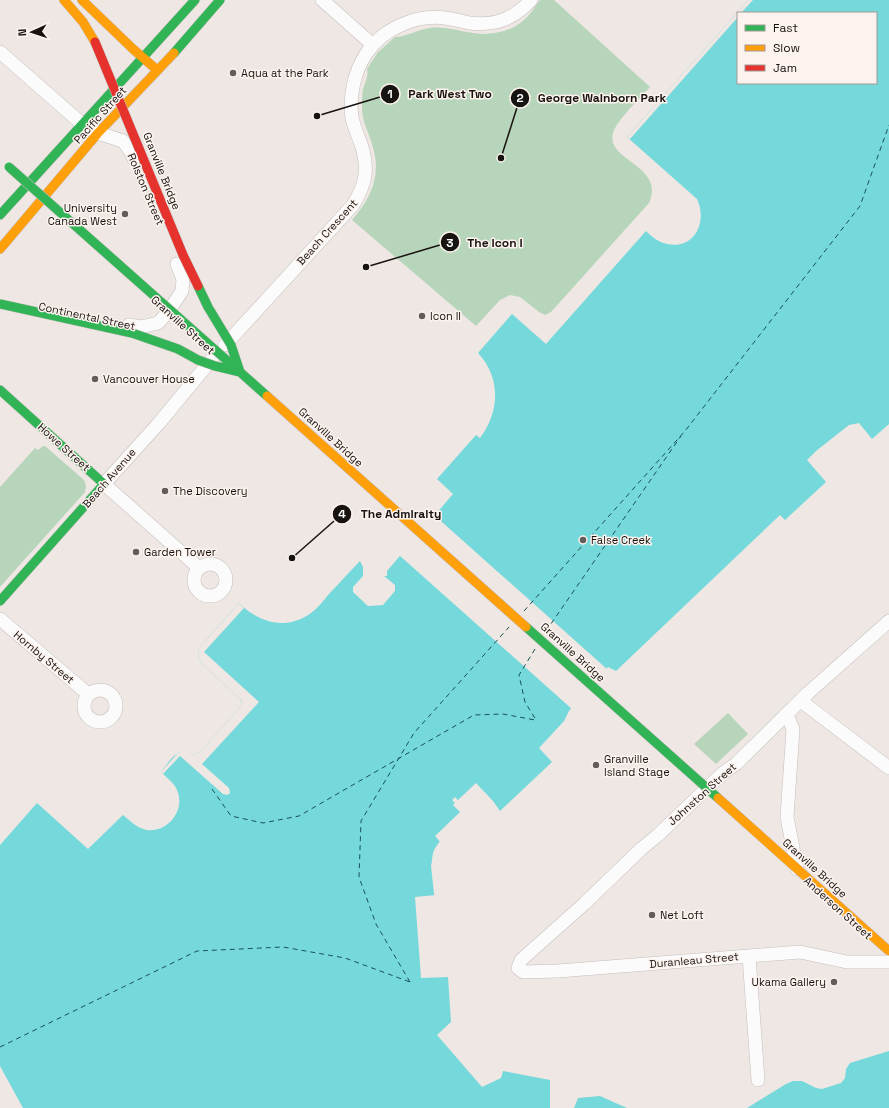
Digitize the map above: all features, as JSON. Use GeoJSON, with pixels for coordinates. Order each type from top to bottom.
{"type":"FeatureCollection","features":[{"type":"Feature","properties":{"kind":"main road","name":"Granville Bridge"},"geometry":{"type":"LineString","coordinates":[[64,0],[83,22],[95,42],[183,255],[208,307],[231,345],[240,372]]}},
{"type":"Feature","properties":{"kind":"main road"},"geometry":{"type":"LineString","coordinates":[[82,0],[157,70]]}},
{"type":"Feature","properties":{"kind":"main road","name":"Pacific Street"},"geometry":{"type":"LineString","coordinates":[[0,215],[82,124],[144,59],[196,0]]}},
{"type":"Feature","properties":{"kind":"main road","name":"Pacific Street"},"geometry":{"type":"LineString","coordinates":[[0,249],[98,133],[220,0]]}},
{"type":"Feature","properties":{"kind":"main road","name":"Granville Bridge"},"geometry":{"type":"LineString","coordinates":[[0,159],[889,950]]}},
{"type":"Feature","properties":{"kind":"main road","name":"Granville Bridge"},"geometry":{"type":"LineString","coordinates":[[0,304],[132,333],[178,349],[198,360],[240,372]]}},
{"type":"Feature","properties":{"kind":"main road","name":"Howe Street"},"geometry":{"type":"LineString","coordinates":[[0,390],[104,484]]}},
{"type":"Feature","properties":{"kind":"main road","name":"Beach Avenue"},"geometry":{"type":"LineString","coordinates":[[0,601],[104,484]]}},
{"type":"Feature","properties":{"kind":"street"},"geometry":{"type":"LineString","coordinates":[[322,0],[373,45]]}},
{"type":"Feature","properties":{"kind":"street","name":"Beach Crescent"},"geometry":{"type":"LineString","coordinates":[[216,354],[353,204],[362,188],[365,180],[366,163],[362,145],[354,125],[351,104],[353,87],[358,69],[373,45],[380,38],[394,29],[414,21],[444,18],[479,24],[496,22],[515,14],[531,0]]}},
{"type":"Feature","properties":{"kind":"street","name":"Rolston Street"},"geometry":{"type":"LineString","coordinates":[[0,52],[82,124],[98,133],[123,141],[131,152],[183,279],[182,291],[168,312]]}},
{"type":"Feature","properties":{"kind":"street","name":"Granville Street"},"geometry":{"type":"LineString","coordinates":[[42,200],[324,451]]}},
{"type":"Feature","properties":{"kind":"street","name":"Continental Street"},"geometry":{"type":"LineString","coordinates":[[0,298],[141,327],[158,323],[168,312]]}},
{"type":"Feature","properties":{"kind":"street","name":"Beach Avenue"},"geometry":{"type":"LineString","coordinates":[[104,484],[159,423],[216,354]]}},
{"type":"Feature","properties":{"kind":"street","name":"Howe Street"},"geometry":{"type":"LineString","coordinates":[[104,484],[199,568]]}},
{"type":"Feature","properties":{"kind":"street","name":"Hornby Street"},"geometry":{"type":"LineString","coordinates":[[0,619],[88,694]]}},
{"type":"Feature","properties":{"kind":"street","name":"Johnston Street"},"geometry":{"type":"LineString","coordinates":[[518,968],[518,964],[521,960],[580,908],[641,849],[889,621]]}},
{"type":"Feature","properties":{"kind":"street"},"geometry":{"type":"LineString","coordinates":[[801,701],[889,768]]}},
{"type":"Feature","properties":{"kind":"street","name":"Anderson Street"},"geometry":{"type":"LineString","coordinates":[[787,715],[792,729],[787,817],[797,872],[822,891],[889,955]]}},
{"type":"Feature","properties":{"kind":"street","name":"Duranleau Street"},"geometry":{"type":"LineString","coordinates":[[518,968],[520,971],[529,973],[800,952],[847,962],[889,962]]}},
{"type":"Feature","properties":{"kind":"street"},"geometry":{"type":"LineString","coordinates":[[749,956],[758,1080]]}},
{"type":"Feature","properties":{"kind":"street","name":"Duranleau Street"},"geometry":{"type":"LineString","coordinates":[[872,962],[889,965]]}},
{"type":"Feature","properties":{"kind":"green space"},"geometry":{"type":"Polygon","coordinates":[[[540,0],[554,0],[650,87],[619,122],[613,133],[613,142],[625,157],[643,172],[649,180],[652,190],[649,203],[551,312],[545,315],[520,297],[510,295],[500,300],[476,326],[352,220],[370,194],[376,165],[375,155],[362,113],[363,89],[367,77],[367,69],[378,52],[395,37],[436,28],[446,28],[480,34],[500,32],[520,23],[529,15],[540,0]]]}},
{"type":"Feature","properties":{"kind":"green space"},"geometry":{"type":"Polygon","coordinates":[[[45,446],[84,480],[86,486],[85,492],[0,587],[0,487],[35,448],[38,450],[45,446]]]}},
{"type":"Feature","properties":{"kind":"green space"},"geometry":{"type":"Polygon","coordinates":[[[728,713],[748,734],[716,764],[694,744],[728,713]]]}},
{"type":"Feature","properties":{"kind":"water","name":"False Creek"},"geometry":{"type":"Polygon","coordinates":[[[748,0],[889,0],[889,424],[872,439],[859,423],[849,425],[816,451],[807,460],[826,482],[785,520],[780,515],[616,671],[608,667],[591,684],[569,711],[564,721],[539,748],[552,762],[500,811],[493,801],[487,802],[464,819],[442,839],[436,846],[433,853],[431,866],[442,967],[448,977],[451,1022],[437,1035],[482,1087],[501,1078],[503,1071],[550,1080],[550,1108],[0,1108],[0,845],[37,803],[88,849],[123,815],[137,826],[147,830],[162,828],[169,823],[174,818],[177,811],[179,796],[175,786],[161,772],[175,755],[188,752],[194,755],[200,752],[242,703],[240,699],[201,663],[198,655],[199,648],[239,603],[255,616],[264,620],[283,623],[292,622],[302,619],[316,609],[360,561],[363,567],[363,576],[387,576],[387,571],[453,494],[437,479],[476,435],[480,438],[487,428],[494,406],[494,384],[486,362],[478,353],[512,314],[546,344],[646,231],[655,239],[667,244],[676,245],[685,243],[691,238],[696,232],[701,217],[697,199],[627,137],[737,12],[737,84],[877,84],[877,12],[737,12],[748,0]]]}},
{"type":"Feature","properties":{"kind":"water"},"geometry":{"type":"Polygon","coordinates":[[[889,1051],[889,1108],[747,1108],[793,1081],[802,1081],[816,1088],[822,1089],[841,1083],[845,1078],[846,1069],[850,1063],[889,1051]]]}},
{"type":"Feature","properties":{"kind":"water"},"geometry":{"type":"Polygon","coordinates":[[[600,1096],[627,1108],[574,1108],[578,1098],[600,1096]]]}},
{"type":"Feature","properties":{"kind":"pier"},"geometry":{"type":"Polygon","coordinates":[[[748,0],[753,0],[742,12],[737,12],[748,0]]]}},
{"type":"Feature","properties":{"kind":"pier"},"geometry":{"type":"Polygon","coordinates":[[[737,12],[737,18],[630,139],[627,137],[737,12]]]}},
{"type":"Feature","properties":{"kind":"pier"},"geometry":{"type":"Polygon","coordinates":[[[433,514],[608,670],[592,685],[573,710],[399,555],[433,514]]]}},
{"type":"Feature","properties":{"kind":"pier"},"geometry":{"type":"Polygon","coordinates":[[[363,567],[365,567],[365,574],[383,574],[395,585],[395,591],[383,605],[368,606],[353,592],[353,587],[363,576],[363,567]]]}},
{"type":"Feature","properties":{"kind":"pier"},"geometry":{"type":"Polygon","coordinates":[[[239,603],[244,608],[204,652],[259,702],[202,764],[229,788],[230,793],[227,795],[223,794],[180,756],[163,774],[161,772],[177,754],[182,751],[187,751],[194,755],[200,752],[241,706],[242,702],[240,699],[201,663],[198,655],[199,648],[239,603]]]}},
{"type":"Feature","properties":{"kind":"pier"},"geometry":{"type":"Polygon","coordinates":[[[476,783],[493,801],[491,804],[487,804],[446,837],[441,843],[435,836],[460,812],[453,805],[455,803],[452,800],[455,797],[458,800],[476,783]]]}},
{"type":"Feature","properties":{"kind":"pier"},"geometry":{"type":"Polygon","coordinates":[[[436,895],[444,967],[450,977],[421,978],[415,897],[436,895]]]}},
{"type":"Feature","properties":{"kind":"pier"},"geometry":{"type":"Polygon","coordinates":[[[0,1066],[23,1108],[0,1108],[0,1066]]]}},
{"type":"Feature","properties":{"kind":"ferry route"},"geometry":{"type":"LineString","coordinates":[[524,611],[685,431],[860,206],[889,125]]}},
{"type":"Feature","properties":{"kind":"ferry route"},"geometry":{"type":"LineString","coordinates":[[546,631],[681,436]]}},
{"type":"Feature","properties":{"kind":"ferry route"},"geometry":{"type":"LineString","coordinates":[[410,982],[376,924],[359,877],[361,821],[414,733],[509,627]]}},
{"type":"Feature","properties":{"kind":"ferry route"},"geometry":{"type":"LineString","coordinates":[[535,649],[519,675],[525,702],[536,720]]}},
{"type":"Feature","properties":{"kind":"ferry route"},"geometry":{"type":"LineString","coordinates":[[212,789],[231,816],[263,823],[299,816],[474,715],[503,714],[535,720]]}},
{"type":"Feature","properties":{"kind":"ferry route"},"geometry":{"type":"LineString","coordinates":[[0,1047],[197,951],[283,947],[345,958],[410,982]]}},
{"type":"Feature","properties":{"kind":"traffic: fast"},"geometry":{"type":"LineString","coordinates":[[0,215],[195,0]]}},
{"type":"Feature","properties":{"kind":"traffic: fast"},"geometry":{"type":"LineString","coordinates":[[174,53],[220,0]]}},
{"type":"Feature","properties":{"kind":"traffic: fast"},"geometry":{"type":"LineString","coordinates":[[9,167],[240,372]]}},
{"type":"Feature","properties":{"kind":"traffic: fast"},"geometry":{"type":"LineString","coordinates":[[198,286],[208,307],[231,345],[240,372]]}},
{"type":"Feature","properties":{"kind":"traffic: fast"},"geometry":{"type":"LineString","coordinates":[[0,304],[132,333],[178,349],[198,360],[240,372],[267,396]]}},
{"type":"Feature","properties":{"kind":"traffic: fast"},"geometry":{"type":"LineString","coordinates":[[0,390],[104,484],[0,601]]}},
{"type":"Feature","properties":{"kind":"traffic: fast"},"geometry":{"type":"LineString","coordinates":[[526,627],[718,798]]}},
{"type":"Feature","properties":{"kind":"traffic: slow"},"geometry":{"type":"LineString","coordinates":[[64,0],[83,22],[95,42]]}},
{"type":"Feature","properties":{"kind":"traffic: slow"},"geometry":{"type":"LineString","coordinates":[[82,0],[157,70]]}},
{"type":"Feature","properties":{"kind":"traffic: slow"},"geometry":{"type":"LineString","coordinates":[[0,249],[98,133],[174,53]]}},
{"type":"Feature","properties":{"kind":"traffic: slow"},"geometry":{"type":"LineString","coordinates":[[267,396],[526,627]]}},
{"type":"Feature","properties":{"kind":"traffic: slow"},"geometry":{"type":"LineString","coordinates":[[718,798],[889,951]]}},
{"type":"Feature","properties":{"kind":"traffic: jam"},"geometry":{"type":"LineString","coordinates":[[95,42],[183,255],[198,286]]}},
{"type":"Feature","properties":{"kind":"place","name":"Aqua at the Park"},"geometry":{"type":"Point","coordinates":[233,73]}},
{"type":"Feature","properties":{"kind":"place","name":"Park West Two"},"geometry":{"type":"Point","coordinates":[317,116]}},
{"type":"Feature","properties":{"kind":"place","name":"George Wainborn Park"},"geometry":{"type":"Point","coordinates":[501,158]}},
{"type":"Feature","properties":{"kind":"place","name":"University Canada West"},"geometry":{"type":"Point","coordinates":[125,214]}},
{"type":"Feature","properties":{"kind":"place","name":"The Icon I"},"geometry":{"type":"Point","coordinates":[366,267]}},
{"type":"Feature","properties":{"kind":"place","name":"Icon II"},"geometry":{"type":"Point","coordinates":[422,316]}},
{"type":"Feature","properties":{"kind":"place","name":"Vancouver House"},"geometry":{"type":"Point","coordinates":[95,379]}},
{"type":"Feature","properties":{"kind":"place","name":"The Discovery"},"geometry":{"type":"Point","coordinates":[165,491]}},
{"type":"Feature","properties":{"kind":"place","name":"False Creek"},"geometry":{"type":"Point","coordinates":[583,540]}},
{"type":"Feature","properties":{"kind":"place","name":"Garden Tower"},"geometry":{"type":"Point","coordinates":[136,552]}},
{"type":"Feature","properties":{"kind":"place","name":"The Admiralty"},"geometry":{"type":"Point","coordinates":[292,558]}},
{"type":"Feature","properties":{"kind":"place","name":"Granville Island Stage"},"geometry":{"type":"Point","coordinates":[596,765]}},
{"type":"Feature","properties":{"kind":"place","name":"Net Loft"},"geometry":{"type":"Point","coordinates":[652,915]}},
{"type":"Feature","properties":{"kind":"place","name":"Ukama Gallery"},"geometry":{"type":"Point","coordinates":[834,982]}}]}
